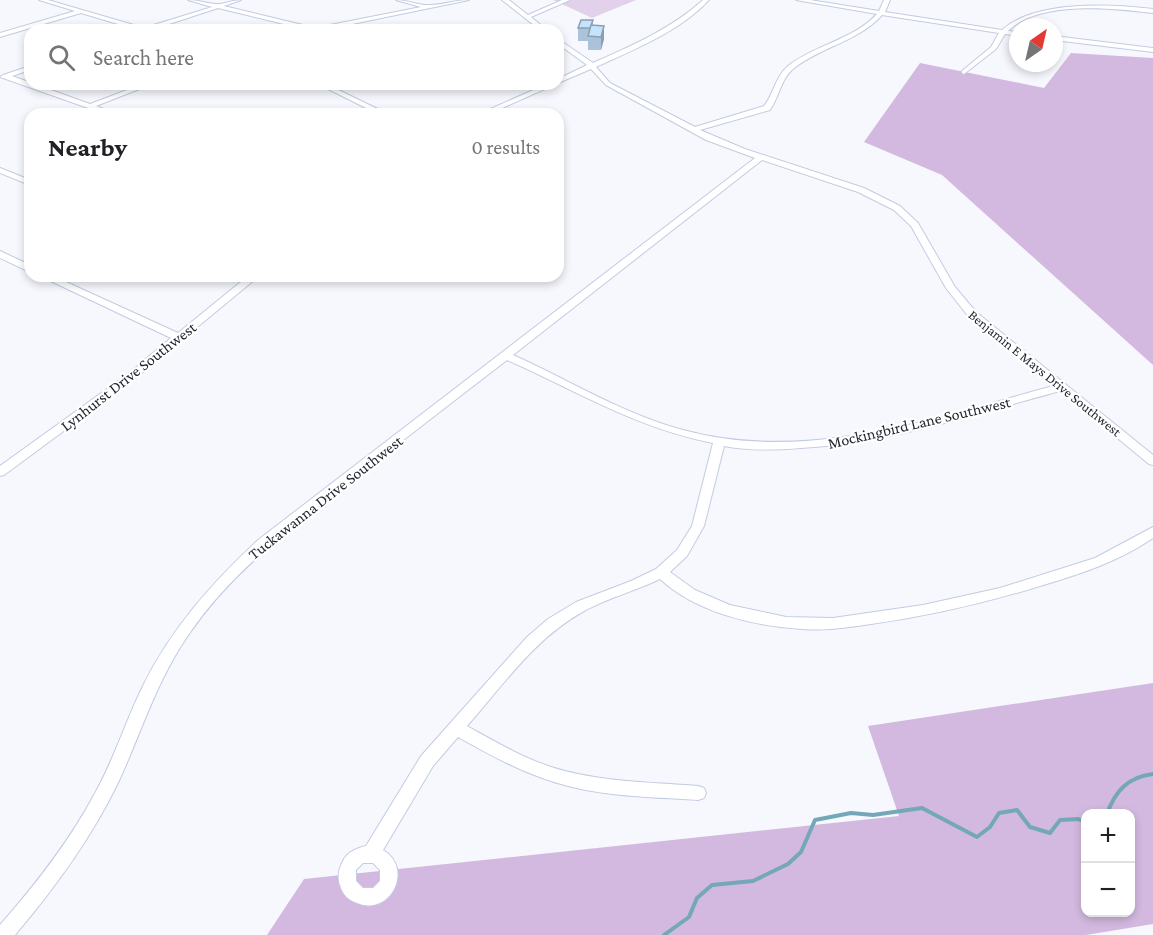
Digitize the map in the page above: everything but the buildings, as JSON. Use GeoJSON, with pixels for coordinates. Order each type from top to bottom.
{"type":"FeatureCollection","features":[{"type":"Feature","properties":{"kind":"street"},"geometry":{"type":"LineString","coordinates":[[42,0],[125,24]]}},
{"type":"Feature","properties":{"kind":"street"},"geometry":{"type":"LineString","coordinates":[[191,0],[291,24]]}},
{"type":"Feature","properties":{"kind":"street"},"geometry":{"type":"LineString","coordinates":[[163,24],[238,0]]}},
{"type":"Feature","properties":{"kind":"street"},"geometry":{"type":"LineString","coordinates":[[399,0],[427,8]]}},
{"type":"Feature","properties":{"kind":"street"},"geometry":{"type":"LineString","coordinates":[[346,24],[466,0]]}},
{"type":"Feature","properties":{"kind":"street"},"geometry":{"type":"LineString","coordinates":[[505,0],[536,24]]}},
{"type":"Feature","properties":{"kind":"street"},"geometry":{"type":"LineString","coordinates":[[527,17],[567,0]]}},
{"type":"Feature","properties":{"kind":"street"},"geometry":{"type":"LineString","coordinates":[[693,0],[705,1]]}},
{"type":"Feature","properties":{"kind":"street"},"geometry":{"type":"LineString","coordinates":[[799,0],[881,15],[1009,33]]}},
{"type":"Feature","properties":{"kind":"street"},"geometry":{"type":"LineString","coordinates":[[694,130],[767,108],[780,78],[788,69],[851,35],[881,15],[886,8],[887,0]]}},
{"type":"Feature","properties":{"kind":"street"},"geometry":{"type":"LineString","coordinates":[[1059,0],[1153,11]]}},
{"type":"Feature","properties":{"kind":"street"},"geometry":{"type":"LineString","coordinates":[[564,78],[674,25],[705,1]]}},
{"type":"Feature","properties":{"kind":"street"},"geometry":{"type":"LineString","coordinates":[[964,72],[994,48],[1008,21],[1020,9]]}},
{"type":"Feature","properties":{"kind":"street"},"geometry":{"type":"LineString","coordinates":[[34,24],[81,11]]}},
{"type":"Feature","properties":{"kind":"street"},"geometry":{"type":"LineString","coordinates":[[2,33],[24,27]]}},
{"type":"Feature","properties":{"kind":"street"},"geometry":{"type":"LineString","coordinates":[[1063,39],[1153,50]]}},
{"type":"Feature","properties":{"kind":"street","name":"Benjamin E Mays Drive Southwest"},"geometry":{"type":"LineString","coordinates":[[564,45],[591,65],[608,84],[694,130],[760,158],[861,190],[897,208],[915,225],[951,288],[965,307],[986,327],[1153,461]]}},
{"type":"Feature","properties":{"kind":"street"},"geometry":{"type":"LineString","coordinates":[[3,77],[24,70]]}},
{"type":"Feature","properties":{"kind":"street"},"geometry":{"type":"LineString","coordinates":[[3,77],[24,84]]}},
{"type":"Feature","properties":{"kind":"street"},"geometry":{"type":"LineString","coordinates":[[42,90],[96,108]]}},
{"type":"Feature","properties":{"kind":"street"},"geometry":{"type":"LineString","coordinates":[[90,106],[133,90]]}},
{"type":"Feature","properties":{"kind":"street"},"geometry":{"type":"LineString","coordinates":[[334,90],[371,108]]}},
{"type":"Feature","properties":{"kind":"street"},"geometry":{"type":"LineString","coordinates":[[497,108],[539,90]]}},
{"type":"Feature","properties":{"kind":"street","name":"Tuckawanna Drive Southwest"},"geometry":{"type":"LineString","coordinates":[[3,935],[37,896],[82,833],[111,780],[149,689],[166,655],[222,581],[263,543],[760,158]]}},
{"type":"Feature","properties":{"kind":"street"},"geometry":{"type":"LineString","coordinates":[[0,170],[24,180]]}},
{"type":"Feature","properties":{"kind":"street"},"geometry":{"type":"LineString","coordinates":[[0,254],[24,265]]}},
{"type":"Feature","properties":{"kind":"street"},"geometry":{"type":"LineString","coordinates":[[58,282],[179,338]]}},
{"type":"Feature","properties":{"kind":"street","name":"Lynhurst Drive Southwest"},"geometry":{"type":"LineString","coordinates":[[0,472],[179,338],[247,282]]}},
{"type":"Feature","properties":{"kind":"street","name":"Mockingbird Lane Southwest"},"geometry":{"type":"LineString","coordinates":[[505,356],[647,422],[719,442],[782,447],[838,443],[1061,387]]}},
{"type":"Feature","properties":{"kind":"street"},"geometry":{"type":"LineString","coordinates":[[371,854],[427,761],[532,641],[552,623],[581,606],[636,585],[661,572],[682,553],[698,526],[719,442]]}},
{"type":"Feature","properties":{"kind":"street"},"geometry":{"type":"LineString","coordinates":[[0,458],[14,462]]}},
{"type":"Feature","properties":{"kind":"street"},"geometry":{"type":"LineString","coordinates":[[661,572],[678,587],[712,604],[746,615],[779,622],[832,623],[973,602],[1109,559],[1153,532]]}},
{"type":"Feature","properties":{"kind":"street"},"geometry":{"type":"LineString","coordinates":[[455,727],[506,756],[553,774],[600,785],[698,793]]}},
{"type":"Feature","properties":{"kind":"shaded area"},"geometry":{"type":"Polygon","coordinates":[[[553,0],[636,0],[592,18],[553,0]]]}},
{"type":"Feature","properties":{"kind":"shaded area"},"geometry":{"type":"Polygon","coordinates":[[[1071,53],[1153,58],[1153,365],[942,175],[864,142],[920,63],[1044,88],[1056,72],[1063,72],[1063,63],[1071,53]]]}},
{"type":"Feature","properties":{"kind":"shaded area"},"geometry":{"type":"Polygon","coordinates":[[[1153,683],[1153,924],[1086,935],[267,935],[304,879],[899,816],[868,726],[1153,683]]]}},
{"type":"Feature","properties":{"kind":"waterway"},"geometry":{"type":"LineString","coordinates":[[1109,809],[1114,798],[1124,786],[1136,778],[1153,774]]}},
{"type":"Feature","properties":{"kind":"waterway"},"geometry":{"type":"LineString","coordinates":[[664,935],[689,917],[697,898],[712,885],[753,881],[788,864],[801,852],[815,820],[851,813],[873,815],[922,808],[977,837],[990,827],[999,813],[1017,810],[1030,827],[1050,833],[1060,820],[1081,820]]}}]}
